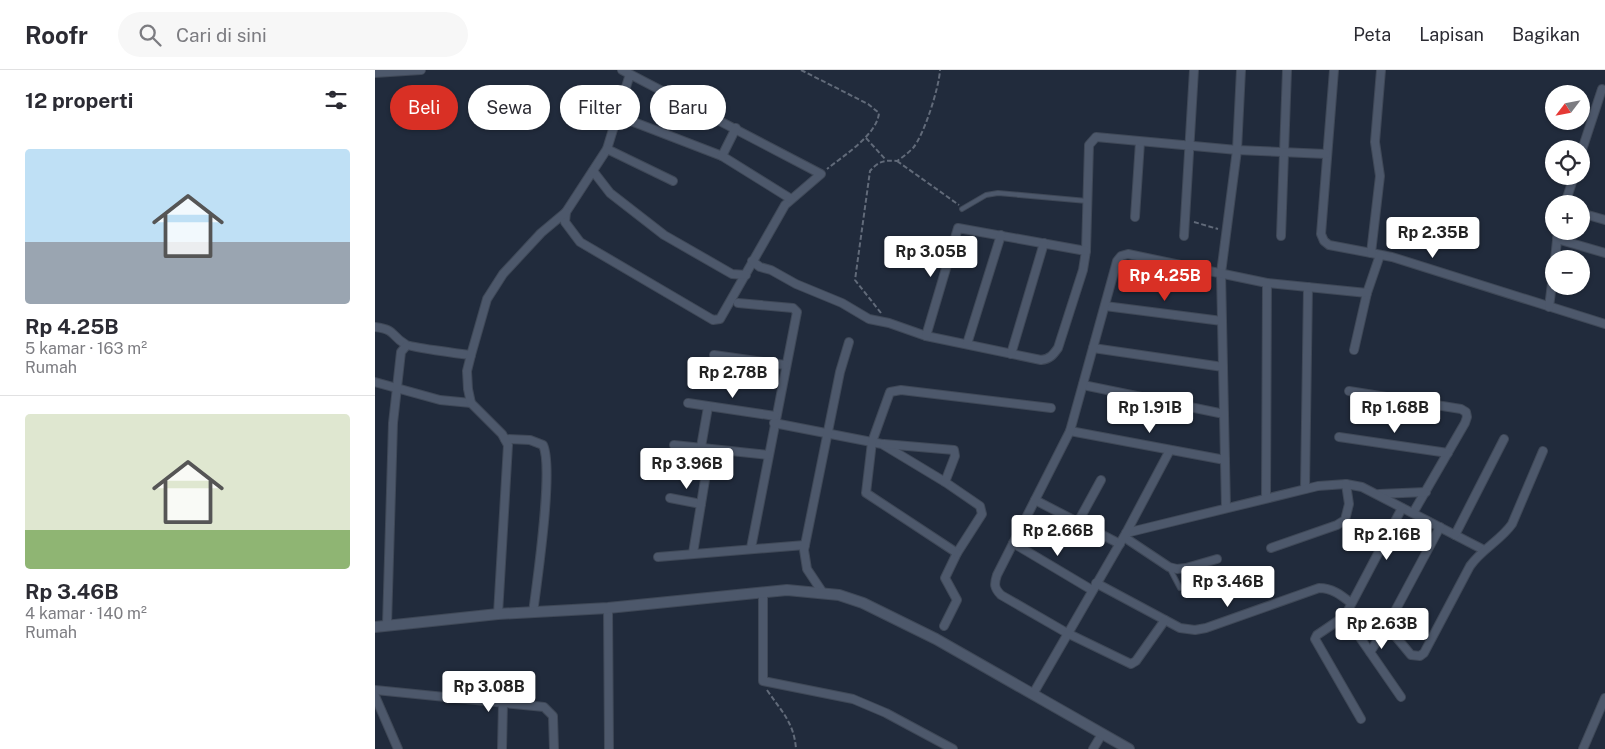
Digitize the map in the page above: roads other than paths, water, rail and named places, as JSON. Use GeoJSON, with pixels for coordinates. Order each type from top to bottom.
{"type":"FeatureCollection","features":[{"type":"Feature","properties":{"kind":"street"},"geometry":{"type":"LineString","coordinates":[[375,74],[421,70]]}},
{"type":"Feature","properties":{"kind":"street"},"geometry":{"type":"LineString","coordinates":[[1184,236],[1194,70]]}},
{"type":"Feature","properties":{"kind":"street"},"geometry":{"type":"LineString","coordinates":[[1226,508],[1221,274],[1237,150],[1241,70]]}},
{"type":"Feature","properties":{"kind":"street"},"geometry":{"type":"LineString","coordinates":[[1281,236],[1287,70]]}},
{"type":"Feature","properties":{"kind":"street"},"geometry":{"type":"LineString","coordinates":[[1334,70],[1321,234],[1324,241],[1329,245],[1380,255],[1605,324]]}},
{"type":"Feature","properties":{"kind":"street"},"geometry":{"type":"LineString","coordinates":[[1371,253],[1380,176],[1375,142],[1381,70]]}},
{"type":"Feature","properties":{"kind":"street"},"geometry":{"type":"LineString","coordinates":[[566,212],[565,222],[580,242],[713,320],[720,319],[785,205],[821,174],[626,72],[624,85]]}},
{"type":"Feature","properties":{"kind":"street"},"geometry":{"type":"LineString","coordinates":[[1585,140],[1602,89]]}},
{"type":"Feature","properties":{"kind":"street"},"geometry":{"type":"LineString","coordinates":[[640,124],[722,156],[791,199]]}},
{"type":"Feature","properties":{"kind":"street"},"geometry":{"type":"LineString","coordinates":[[722,156],[735,128]]}},
{"type":"Feature","properties":{"kind":"street"},"geometry":{"type":"LineString","coordinates":[[497,614],[508,445],[505,439],[471,403],[467,371],[487,299],[503,274],[541,233],[566,212],[607,149],[613,130]]}},
{"type":"Feature","properties":{"kind":"street"},"geometry":{"type":"LineString","coordinates":[[752,261],[760,267],[771,270],[790,281],[843,303],[862,316],[926,336],[1041,360],[1048,359],[1053,355],[1083,270],[1086,251],[1089,145],[1091,140],[1096,137],[1237,150],[1285,150],[1327,154]]}},
{"type":"Feature","properties":{"kind":"street"},"geometry":{"type":"LineString","coordinates":[[1135,217],[1140,142]]}},
{"type":"Feature","properties":{"kind":"street"},"geometry":{"type":"LineString","coordinates":[[607,149],[673,181]]}},
{"type":"Feature","properties":{"kind":"street"},"geometry":{"type":"LineString","coordinates":[[593,171],[610,193],[664,235],[731,274],[745,275]]}},
{"type":"Feature","properties":{"kind":"street"},"geometry":{"type":"LineString","coordinates":[[1590,216],[1605,220]]}},
{"type":"Feature","properties":{"kind":"street"},"geometry":{"type":"LineString","coordinates":[[926,336],[959,228],[1086,251]]}},
{"type":"Feature","properties":{"kind":"street"},"geometry":{"type":"LineString","coordinates":[[967,344],[1001,235]]}},
{"type":"Feature","properties":{"kind":"street"},"geometry":{"type":"LineString","coordinates":[[1571,240],[1605,253]]}},
{"type":"Feature","properties":{"kind":"street"},"geometry":{"type":"LineString","coordinates":[[1011,354],[1043,243]]}},
{"type":"Feature","properties":{"kind":"street"},"geometry":{"type":"LineString","coordinates":[[1165,620],[1132,664],[1067,633],[996,590],[995,583],[997,575],[1070,430],[1117,261],[1121,256],[1128,254],[1267,283],[1367,293]]}},
{"type":"Feature","properties":{"kind":"street"},"geometry":{"type":"LineString","coordinates":[[1354,350],[1367,293],[1380,255]]}},
{"type":"Feature","properties":{"kind":"street"},"geometry":{"type":"LineString","coordinates":[[1266,498],[1267,283]]}},
{"type":"Feature","properties":{"kind":"street"},"geometry":{"type":"LineString","coordinates":[[1305,489],[1307,287]]}},
{"type":"Feature","properties":{"kind":"street"},"geometry":{"type":"LineString","coordinates":[[1549,307],[1551,295]]}},
{"type":"Feature","properties":{"kind":"street"},"geometry":{"type":"LineString","coordinates":[[737,304],[795,309],[796,314],[751,548]]}},
{"type":"Feature","properties":{"kind":"street"},"geometry":{"type":"LineString","coordinates":[[1105,306],[1222,321]]}},
{"type":"Feature","properties":{"kind":"street"},"geometry":{"type":"LineString","coordinates":[[375,327],[393,332],[405,346],[471,355]]}},
{"type":"Feature","properties":{"kind":"street"},"geometry":{"type":"LineString","coordinates":[[823,593],[807,568],[805,545],[840,372],[849,342]]}},
{"type":"Feature","properties":{"kind":"street"},"geometry":{"type":"LineString","coordinates":[[387,625],[393,423],[401,352],[405,346]]}},
{"type":"Feature","properties":{"kind":"street"},"geometry":{"type":"LineString","coordinates":[[1093,348],[1223,367]]}},
{"type":"Feature","properties":{"kind":"street"},"geometry":{"type":"LineString","coordinates":[[714,355],[785,365]]}},
{"type":"Feature","properties":{"kind":"street"},"geometry":{"type":"LineString","coordinates":[[375,382],[440,400],[471,403]]}},
{"type":"Feature","properties":{"kind":"street"},"geometry":{"type":"LineString","coordinates":[[1083,385],[1224,414]]}},
{"type":"Feature","properties":{"kind":"street"},"geometry":{"type":"LineString","coordinates":[[1349,391],[1461,408],[1466,412],[1465,423],[1413,513]]}},
{"type":"Feature","properties":{"kind":"street"},"geometry":{"type":"LineString","coordinates":[[957,553],[866,493],[872,442],[890,392],[1051,408]]}},
{"type":"Feature","properties":{"kind":"street"},"geometry":{"type":"LineString","coordinates":[[688,403],[882,444],[954,450],[955,456],[945,482]]}},
{"type":"Feature","properties":{"kind":"street"},"geometry":{"type":"LineString","coordinates":[[701,447],[708,407]]}},
{"type":"Feature","properties":{"kind":"street"},"geometry":{"type":"LineString","coordinates":[[1070,430],[1225,460]]}},
{"type":"Feature","properties":{"kind":"street"},"geometry":{"type":"LineString","coordinates":[[1339,437],[1448,453]]}},
{"type":"Feature","properties":{"kind":"street"},"geometry":{"type":"LineString","coordinates":[[505,439],[536,442],[543,445],[547,457],[543,523],[533,612]]}},
{"type":"Feature","properties":{"kind":"street"},"geometry":{"type":"LineString","coordinates":[[1455,535],[1504,439]]}},
{"type":"Feature","properties":{"kind":"street"},"geometry":{"type":"LineString","coordinates":[[882,444],[945,482],[982,509],[979,519],[957,553],[945,578],[956,596],[956,604],[944,626]]}},
{"type":"Feature","properties":{"kind":"street"},"geometry":{"type":"LineString","coordinates":[[674,445],[768,455]]}},
{"type":"Feature","properties":{"kind":"street"},"geometry":{"type":"LineString","coordinates":[[693,553],[710,449]]}},
{"type":"Feature","properties":{"kind":"street"},"geometry":{"type":"LineString","coordinates":[[1033,694],[1123,538],[1170,450]]}},
{"type":"Feature","properties":{"kind":"street"},"geometry":{"type":"LineString","coordinates":[[1387,626],[1411,655],[1415,656],[1424,653],[1470,566],[1512,524],[1543,451]]}},
{"type":"Feature","properties":{"kind":"street"},"geometry":{"type":"LineString","coordinates":[[1078,522],[1101,480]]}},
{"type":"Feature","properties":{"kind":"street"},"geometry":{"type":"LineString","coordinates":[[1271,548],[1337,525],[1345,520],[1349,504],[1346,484]]}},
{"type":"Feature","properties":{"kind":"street"},"geometry":{"type":"LineString","coordinates":[[1123,538],[1266,498],[1318,486],[1346,484],[1362,487],[1484,550]]}},
{"type":"Feature","properties":{"kind":"street"},"geometry":{"type":"LineString","coordinates":[[1377,495],[1426,492]]}},
{"type":"Feature","properties":{"kind":"street"},"geometry":{"type":"LineString","coordinates":[[670,498],[701,504]]}},
{"type":"Feature","properties":{"kind":"street"},"geometry":{"type":"LineString","coordinates":[[1035,500],[1078,522],[1123,538],[1169,567],[1177,569],[1186,568],[1217,559]]}},
{"type":"Feature","properties":{"kind":"street"},"geometry":{"type":"LineString","coordinates":[[1361,719],[1315,639],[1317,635],[1345,616],[1402,508]]}},
{"type":"Feature","properties":{"kind":"street"},"geometry":{"type":"LineString","coordinates":[[1370,652],[1387,626],[1440,527]]}},
{"type":"Feature","properties":{"kind":"street"},"geometry":{"type":"LineString","coordinates":[[1013,543],[1092,590]]}},
{"type":"Feature","properties":{"kind":"street"},"geometry":{"type":"LineString","coordinates":[[659,557],[805,545]]}},
{"type":"Feature","properties":{"kind":"street"},"geometry":{"type":"LineString","coordinates":[[1097,583],[1179,628],[1195,630],[1319,588],[1333,590],[1351,603]]}},
{"type":"Feature","properties":{"kind":"street"},"geometry":{"type":"LineString","coordinates":[[375,627],[497,614],[608,608],[787,590],[839,595],[863,603],[936,639],[1129,749]]}},
{"type":"Feature","properties":{"kind":"street"},"geometry":{"type":"LineString","coordinates":[[763,593],[763,681],[853,699],[886,713],[953,749]]}},
{"type":"Feature","properties":{"kind":"street"},"geometry":{"type":"LineString","coordinates":[[608,608],[609,749]]}},
{"type":"Feature","properties":{"kind":"street"},"geometry":{"type":"LineString","coordinates":[[1345,616],[1401,698]]}},
{"type":"Feature","properties":{"kind":"street"},"geometry":{"type":"LineString","coordinates":[[375,690],[538,705],[550,711],[553,716],[554,749]]}},
{"type":"Feature","properties":{"kind":"street"},"geometry":{"type":"LineString","coordinates":[[375,696],[398,749]]}},
{"type":"Feature","properties":{"kind":"street"},"geometry":{"type":"LineString","coordinates":[[1586,748],[1605,698]]}},
{"type":"Feature","properties":{"kind":"street"},"geometry":{"type":"LineString","coordinates":[[502,749],[503,703]]}},
{"type":"Feature","properties":{"kind":"street"},"geometry":{"type":"LineString","coordinates":[[1093,749],[1101,734]]}},
{"type":"Feature","properties":{"kind":"lane"},"geometry":{"type":"LineString","coordinates":[[962,209],[986,195],[999,193],[1087,201]]}},
{"type":"Feature","properties":{"kind":"lane"},"geometry":{"type":"LineString","coordinates":[[1169,567],[1180,588]]}}]}
